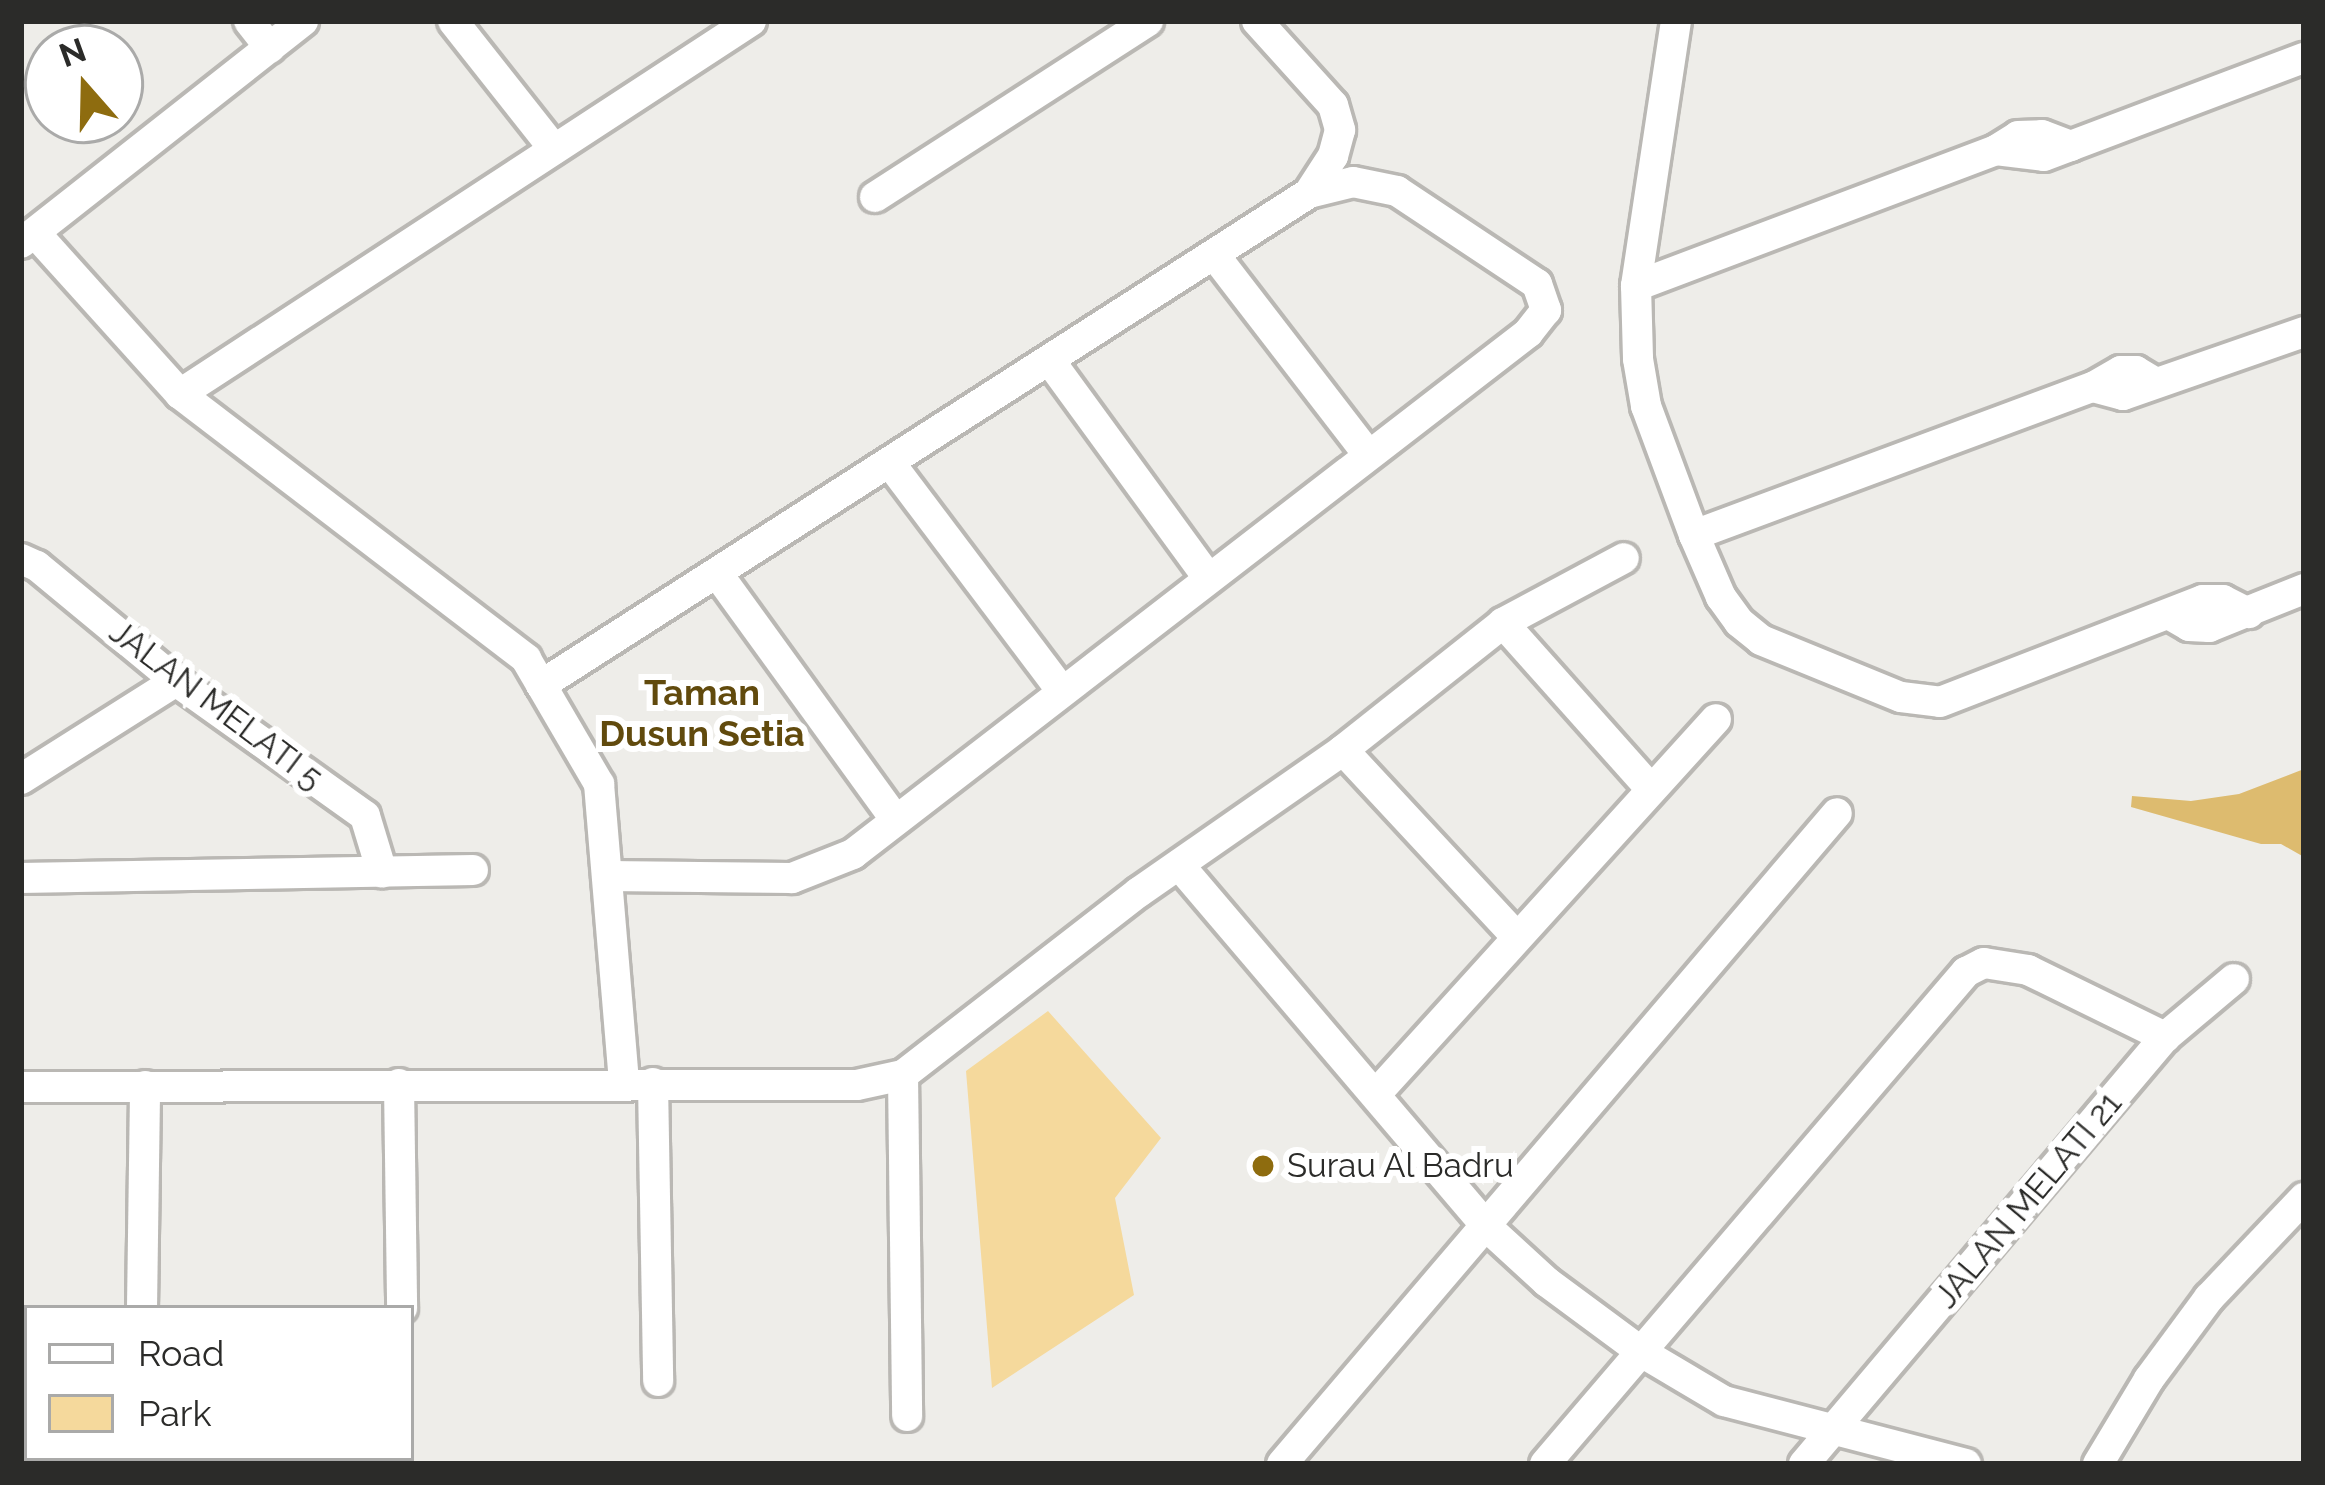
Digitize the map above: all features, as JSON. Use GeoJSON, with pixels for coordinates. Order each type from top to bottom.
{"type":"FeatureCollection","features":[{"type":"Feature","properties":{"kind":"street"},"geometry":{"type":"LineString","coordinates":[[249,21],[270,48]]}},
{"type":"Feature","properties":{"kind":"street"},"geometry":{"type":"LineString","coordinates":[[303,21],[28,238],[180,394],[526,659],[599,784],[607,876],[639,1083],[658,1381]]}},
{"type":"Feature","properties":{"kind":"street"},"geometry":{"type":"LineString","coordinates":[[453,21],[554,149]]}},
{"type":"Feature","properties":{"kind":"street"},"geometry":{"type":"LineString","coordinates":[[875,197],[1148,21]]}},
{"type":"Feature","properties":{"kind":"street"},"geometry":{"type":"LineString","coordinates":[[1257,21],[1333,105],[1340,130],[1334,156],[1310,193]]}},
{"type":"Feature","properties":{"kind":"street"},"geometry":{"type":"LineString","coordinates":[[1676,21],[1636,286],[1646,406],[1720,597],[1761,640],[1900,697],[1940,702],[2172,616],[2203,600],[2223,600],[2248,613],[2304,589]]}},
{"type":"Feature","properties":{"kind":"street"},"geometry":{"type":"LineString","coordinates":[[180,394],[742,23]]}},
{"type":"Feature","properties":{"kind":"street"},"geometry":{"type":"LineString","coordinates":[[1636,286],[1996,150],[2018,136],[2042,135],[2071,146],[2304,58]]}},
{"type":"Feature","properties":{"kind":"street"},"geometry":{"type":"LineString","coordinates":[[541,685],[1310,193],[1353,182],[1396,191],[1537,284],[1546,310],[1528,333],[853,854],[792,878],[607,876]]}},
{"type":"Feature","properties":{"kind":"street"},"geometry":{"type":"LineString","coordinates":[[1216,257],[1367,453]]}},
{"type":"Feature","properties":{"kind":"street"},"geometry":{"type":"LineString","coordinates":[[1694,535],[2093,387],[2123,395],[2304,332]]}},
{"type":"Feature","properties":{"kind":"street"},"geometry":{"type":"LineString","coordinates":[[1050,362],[1208,578]]}},
{"type":"Feature","properties":{"kind":"street"},"geometry":{"type":"LineString","coordinates":[[890,463],[1062,691]]}},
{"type":"Feature","properties":{"kind":"street"},"geometry":{"type":"LineString","coordinates":[[21,1087],[857,1085],[903,1076],[1179,865],[1343,750],[1503,622],[1624,558]]}},
{"type":"Feature","properties":{"kind":"street","name":"JALAN MELATI 5"},"geometry":{"type":"LineString","coordinates":[[21,559],[37,566],[176,681],[365,816],[382,872]]}},
{"type":"Feature","properties":{"kind":"street"},"geometry":{"type":"LineString","coordinates":[[717,573],[896,820]]}},
{"type":"Feature","properties":{"kind":"street"},"geometry":{"type":"LineString","coordinates":[[1503,622],[1649,787]]}},
{"type":"Feature","properties":{"kind":"street"},"geometry":{"type":"LineString","coordinates":[[21,778],[176,681]]}},
{"type":"Feature","properties":{"kind":"street"},"geometry":{"type":"LineString","coordinates":[[1376,1094],[1649,787],[1716,719]]}},
{"type":"Feature","properties":{"kind":"street"},"geometry":{"type":"LineString","coordinates":[[1343,750],[1516,936]]}},
{"type":"Feature","properties":{"kind":"street"},"geometry":{"type":"LineString","coordinates":[[1282,1464],[1838,813]]}},
{"type":"Feature","properties":{"kind":"street"},"geometry":{"type":"LineString","coordinates":[[1179,865],[1487,1227],[1547,1282],[1643,1353],[1736,1406],[1966,1464]]}},
{"type":"Feature","properties":{"kind":"street"},"geometry":{"type":"LineString","coordinates":[[21,878],[472,870]]}},
{"type":"Feature","properties":{"kind":"street"},"geometry":{"type":"LineString","coordinates":[[1545,1464],[1966,973],[1984,963],[2029,970],[2165,1037]]}},
{"type":"Feature","properties":{"kind":"street","name":"JALAN MELATI 21"},"geometry":{"type":"LineString","coordinates":[[1804,1464],[2165,1037],[2234,979]]}},
{"type":"Feature","properties":{"kind":"street"},"geometry":{"type":"LineString","coordinates":[[903,1076],[907,1416]]}},
{"type":"Feature","properties":{"kind":"street"},"geometry":{"type":"LineString","coordinates":[[399,1084],[402,1305]]}},
{"type":"Feature","properties":{"kind":"street"},"geometry":{"type":"LineString","coordinates":[[142,1305],[145,1086]]}},
{"type":"Feature","properties":{"kind":"street"},"geometry":{"type":"LineString","coordinates":[[2098,1464],[2136,1399],[2209,1298],[2304,1198]]}},
{"type":"Feature","properties":{"kind":"green space"},"geometry":{"type":"Polygon","coordinates":[[[1048,1011],[1161,1138],[1115,1198],[1134,1295],[992,1388],[966,1071],[1048,1011]]]}},
{"type":"Feature","properties":{"kind":"shaded area"},"geometry":{"type":"Polygon","coordinates":[[[2304,769],[2304,857],[2281,844],[2261,844],[2131,807],[2132,796],[2191,801],[2239,794],[2304,769]]]}},
{"type":"Feature","properties":{"kind":"place","name":"Surau Al Badru"},"geometry":{"type":"Point","coordinates":[1263,1166]}},
{"type":"Feature","properties":{"kind":"district","name":"Taman Dusun Setia"},"geometry":{"type":"Point","coordinates":[702,712]}}]}
